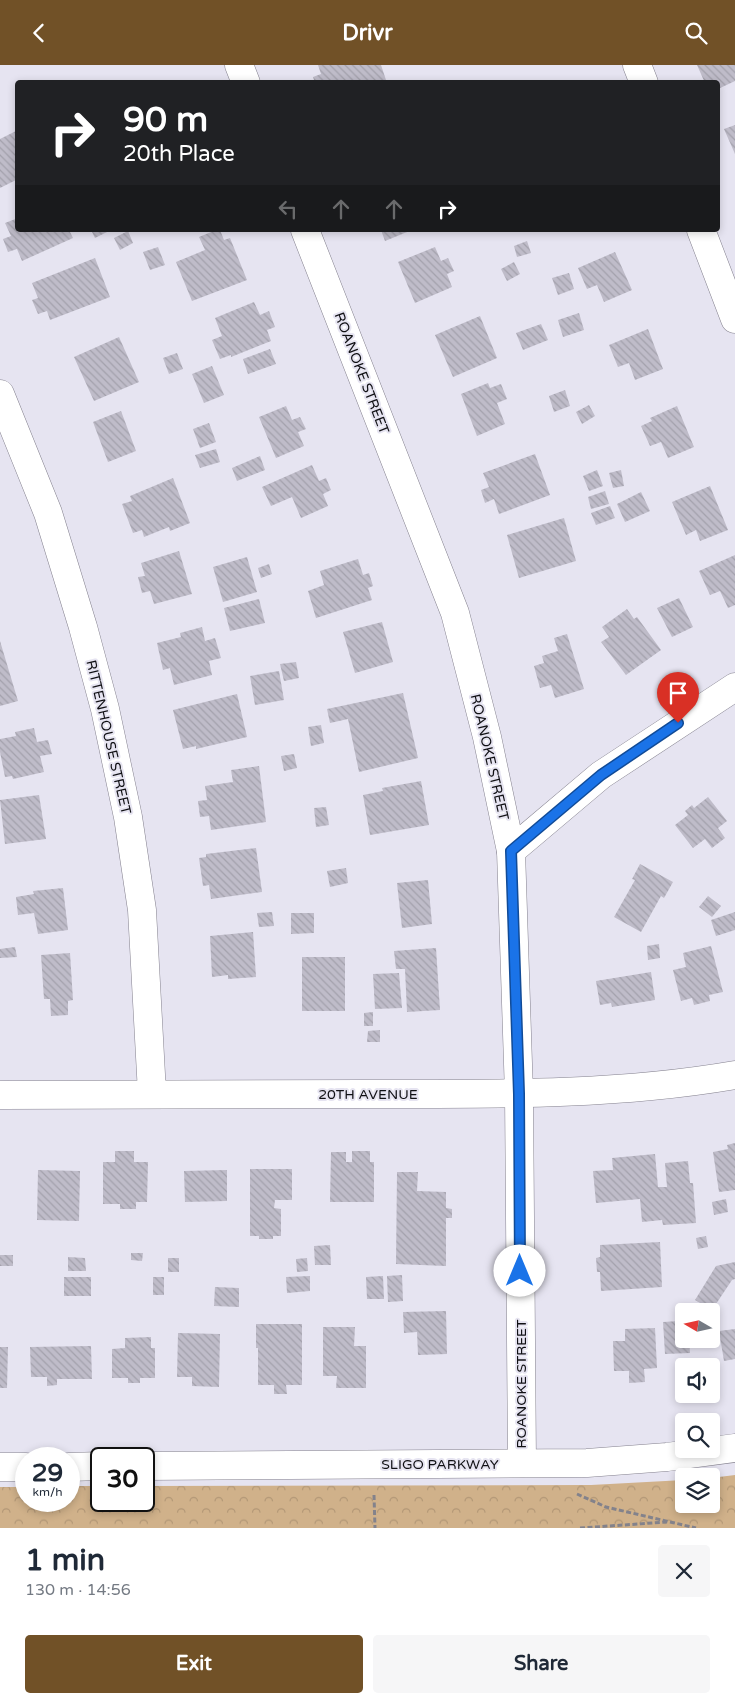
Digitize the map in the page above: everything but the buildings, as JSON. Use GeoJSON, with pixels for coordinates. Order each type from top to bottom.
{"type":"FeatureCollection","features":[{"type":"Feature","properties":{"kind":"street"},"geometry":{"type":"LineString","coordinates":[[239,65],[245,80]]}},
{"type":"Feature","properties":{"kind":"street"},"geometry":{"type":"LineString","coordinates":[[637,65],[643,80]]}},
{"type":"Feature","properties":{"kind":"street","name":"ROANOKE STREET"},"geometry":{"type":"LineString","coordinates":[[306,232],[455,613],[487,737],[511,851],[519,1094],[522,1463]]}},
{"type":"Feature","properties":{"kind":"street"},"geometry":{"type":"LineString","coordinates":[[702,232],[735,319]]}},
{"type":"Feature","properties":{"kind":"street","name":"RITTENHOUSE STREET"},"geometry":{"type":"LineString","coordinates":[[0,394],[48,513],[83,627],[105,709],[128,817],[142,910],[152,1093]]}},
{"type":"Feature","properties":{"kind":"street"},"geometry":{"type":"LineString","coordinates":[[511,851],[601,775],[735,687]]}},
{"type":"Feature","properties":{"kind":"street","name":"20TH AVENUE"},"geometry":{"type":"LineString","coordinates":[[0,1095],[152,1093],[519,1094],[699,1081],[735,1075]]}},
{"type":"Feature","properties":{"kind":"street","name":"SLIGO PARKWAY"},"geometry":{"type":"LineString","coordinates":[[155,1466],[587,1463],[735,1448]]}},
{"type":"Feature","properties":{"kind":"street"},"geometry":{"type":"LineString","coordinates":[[0,1467],[15,1467]]}},
{"type":"Feature","properties":{"kind":"path"},"geometry":{"type":"LineString","coordinates":[[574,1493],[606,1507],[696,1528]]}},
{"type":"Feature","properties":{"kind":"path"},"geometry":{"type":"LineString","coordinates":[[374,1503],[375,1528]]}},
{"type":"Feature","properties":{"kind":"path"},"geometry":{"type":"LineString","coordinates":[[580,1528],[671,1522]]}},
{"type":"Feature","properties":{"kind":"green space"},"geometry":{"type":"Polygon","coordinates":[[[735,1475],[735,1528],[0,1528],[0,1487],[15,1487],[15,1512],[80,1512],[80,1486],[90,1486],[90,1512],[155,1512],[155,1486],[591,1485],[675,1480],[675,1513],[720,1513],[720,1477],[735,1475]]]}},
{"type":"Feature","properties":{"kind":"route"},"geometry":{"type":"LineString","coordinates":[[520,1271],[519,1094],[511,851],[601,775],[678,723]]}}]}
